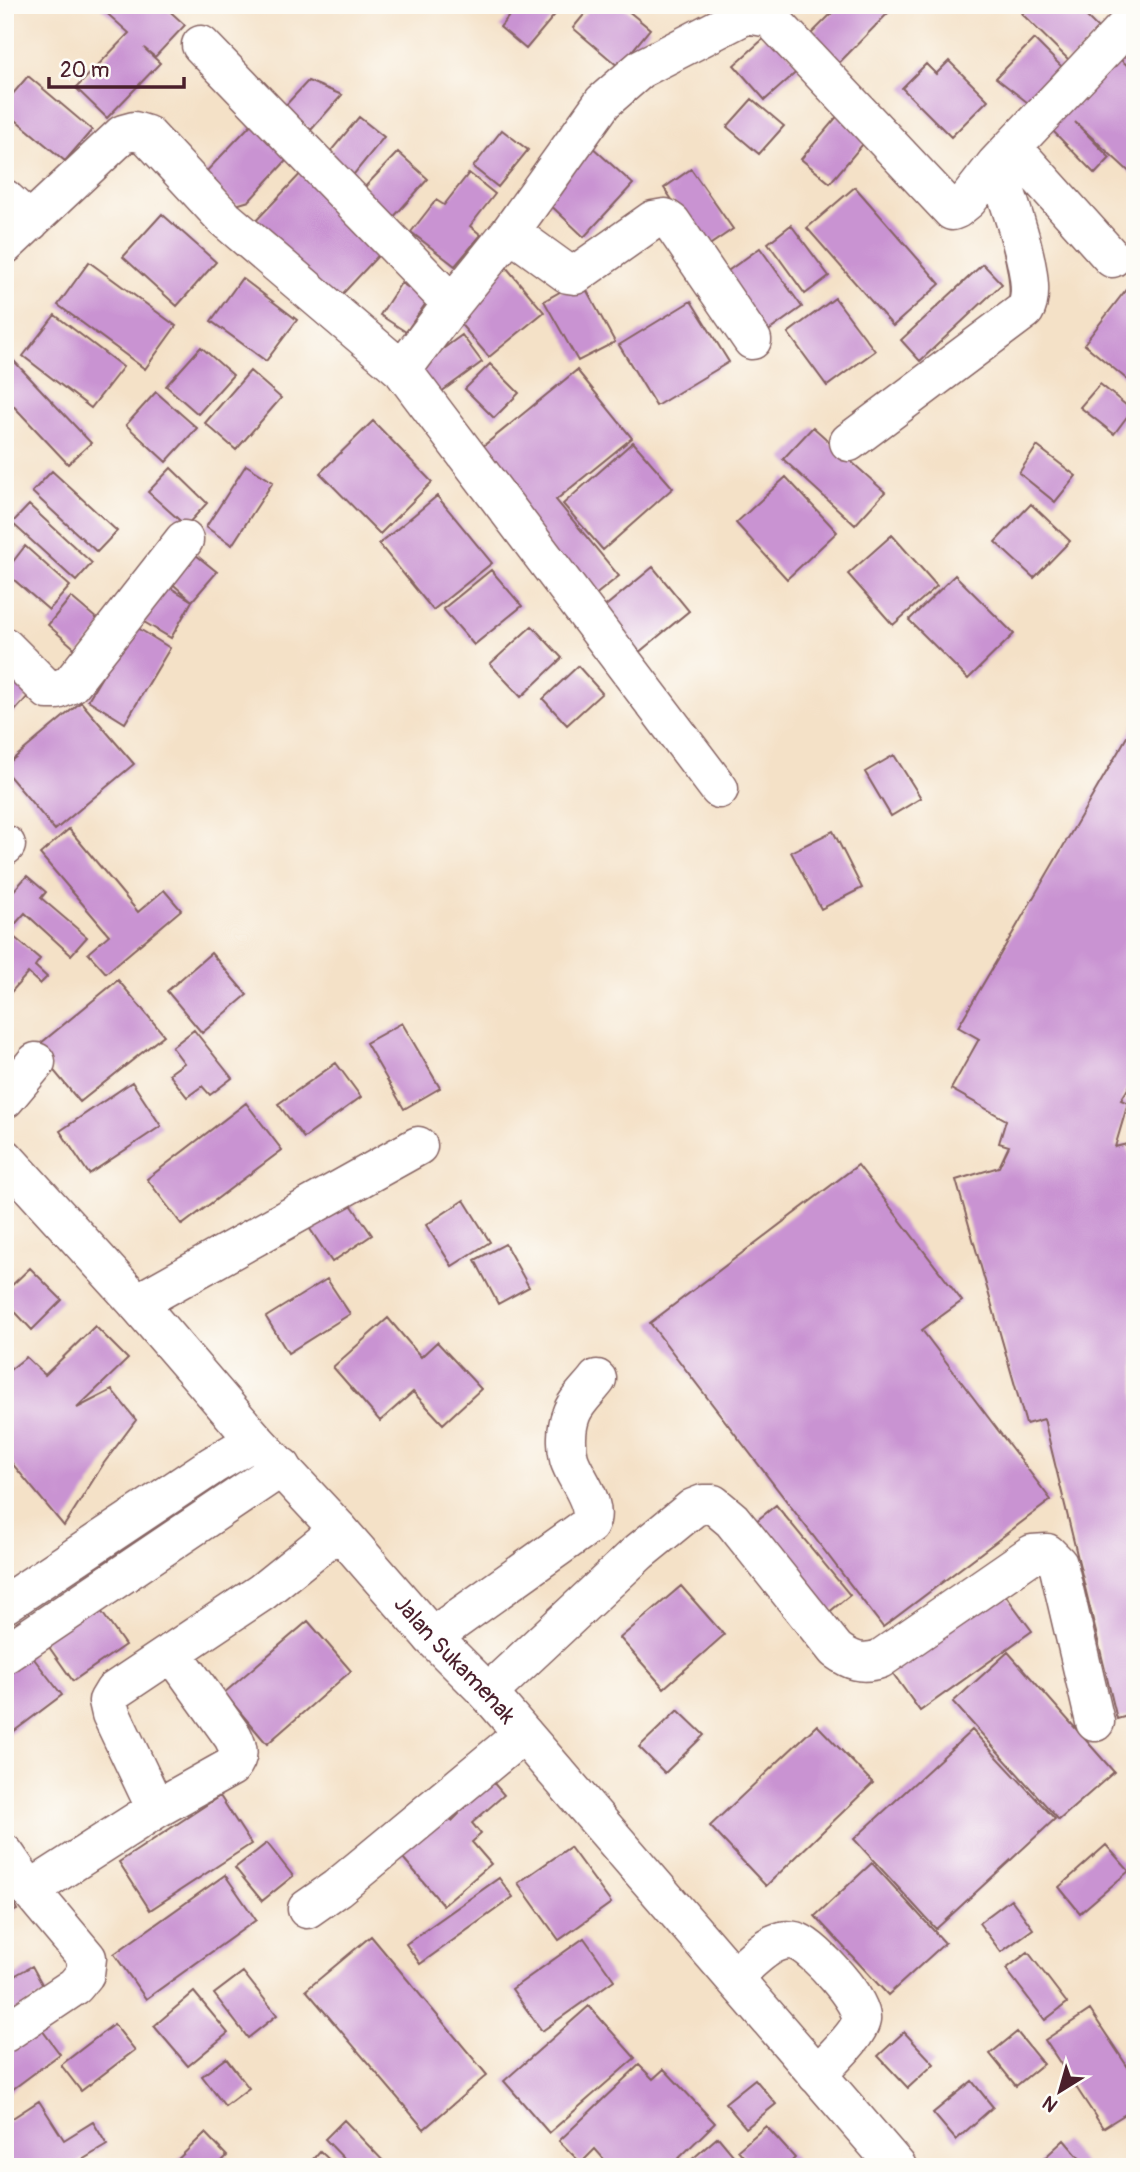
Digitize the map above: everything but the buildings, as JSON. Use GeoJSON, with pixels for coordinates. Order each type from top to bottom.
{"type":"FeatureCollection","features":[{"type":"Feature","properties":{"kind":"street"},"geometry":{"type":"LineString","coordinates":[[402,370],[510,232],[603,102],[642,68],[747,15],[770,18],[952,211],[968,200],[1124,15]]}},
{"type":"Feature","properties":{"kind":"street"},"geometry":{"type":"LineString","coordinates":[[201,45],[452,304]]}},
{"type":"Feature","properties":{"kind":"street"},"geometry":{"type":"LineString","coordinates":[[13,222],[123,134],[140,131],[147,135],[225,219],[402,370],[719,789]]}},
{"type":"Feature","properties":{"kind":"street"},"geometry":{"type":"LineString","coordinates":[[1004,156],[1112,258]]}},
{"type":"Feature","properties":{"kind":"street"},"geometry":{"type":"LineString","coordinates":[[849,442],[1025,310],[1030,303],[1030,290],[1004,156]]}},
{"type":"Feature","properties":{"kind":"street"},"geometry":{"type":"LineString","coordinates":[[510,232],[568,274],[575,275],[653,220],[665,218],[672,223],[751,340]]}},
{"type":"Feature","properties":{"kind":"street"},"geometry":{"type":"LineString","coordinates":[[5,647],[48,690],[58,690],[71,684],[184,540]]}},
{"type":"Feature","properties":{"kind":"street"},"geometry":{"type":"LineString","coordinates":[[5,1099],[36,1062]]}},
{"type":"Feature","properties":{"kind":"street"},"geometry":{"type":"LineString","coordinates":[[137,1303],[418,1146]]}},
{"type":"Feature","properties":{"kind":"street","name":"Jalan Sukamenak"},"geometry":{"type":"LineString","coordinates":[[5,1158],[432,1637],[488,1693],[734,1976],[892,2165]]}},
{"type":"Feature","properties":{"kind":"street"},"geometry":{"type":"LineString","coordinates":[[432,1637],[589,1525],[592,1505],[569,1459],[566,1435],[571,1413],[597,1379]]}},
{"type":"Feature","properties":{"kind":"street"},"geometry":{"type":"LineString","coordinates":[[5,1604],[213,1465],[255,1440]]}},
{"type":"Feature","properties":{"kind":"street"},"geometry":{"type":"LineString","coordinates":[[5,1654],[282,1467]]}},
{"type":"Feature","properties":{"kind":"street"},"geometry":{"type":"LineString","coordinates":[[488,1693],[639,1552],[693,1508],[713,1504],[732,1520],[836,1650],[857,1662],[868,1663],[880,1659],[1032,1554],[1047,1553],[1058,1563],[1095,1722]]}},
{"type":"Feature","properties":{"kind":"street"},"geometry":{"type":"LineString","coordinates":[[156,1809],[111,1714],[108,1701],[114,1691],[262,1592],[339,1530]]}},
{"type":"Feature","properties":{"kind":"street"},"geometry":{"type":"LineString","coordinates":[[30,1890],[156,1809],[231,1767],[238,1759],[238,1748],[233,1737],[172,1652]]}},
{"type":"Feature","properties":{"kind":"street"},"geometry":{"type":"LineString","coordinates":[[307,1909],[348,1880],[523,1734]]}},
{"type":"Feature","properties":{"kind":"street"},"geometry":{"type":"LineString","coordinates":[[5,1854],[30,1890],[87,1958],[85,1974],[75,1986],[5,2033]]}},
{"type":"Feature","properties":{"kind":"street"},"geometry":{"type":"LineString","coordinates":[[734,1976],[769,1946],[783,1940],[796,1941],[808,1949],[845,1986],[860,2009],[861,2021],[848,2041],[817,2075]]}}]}
